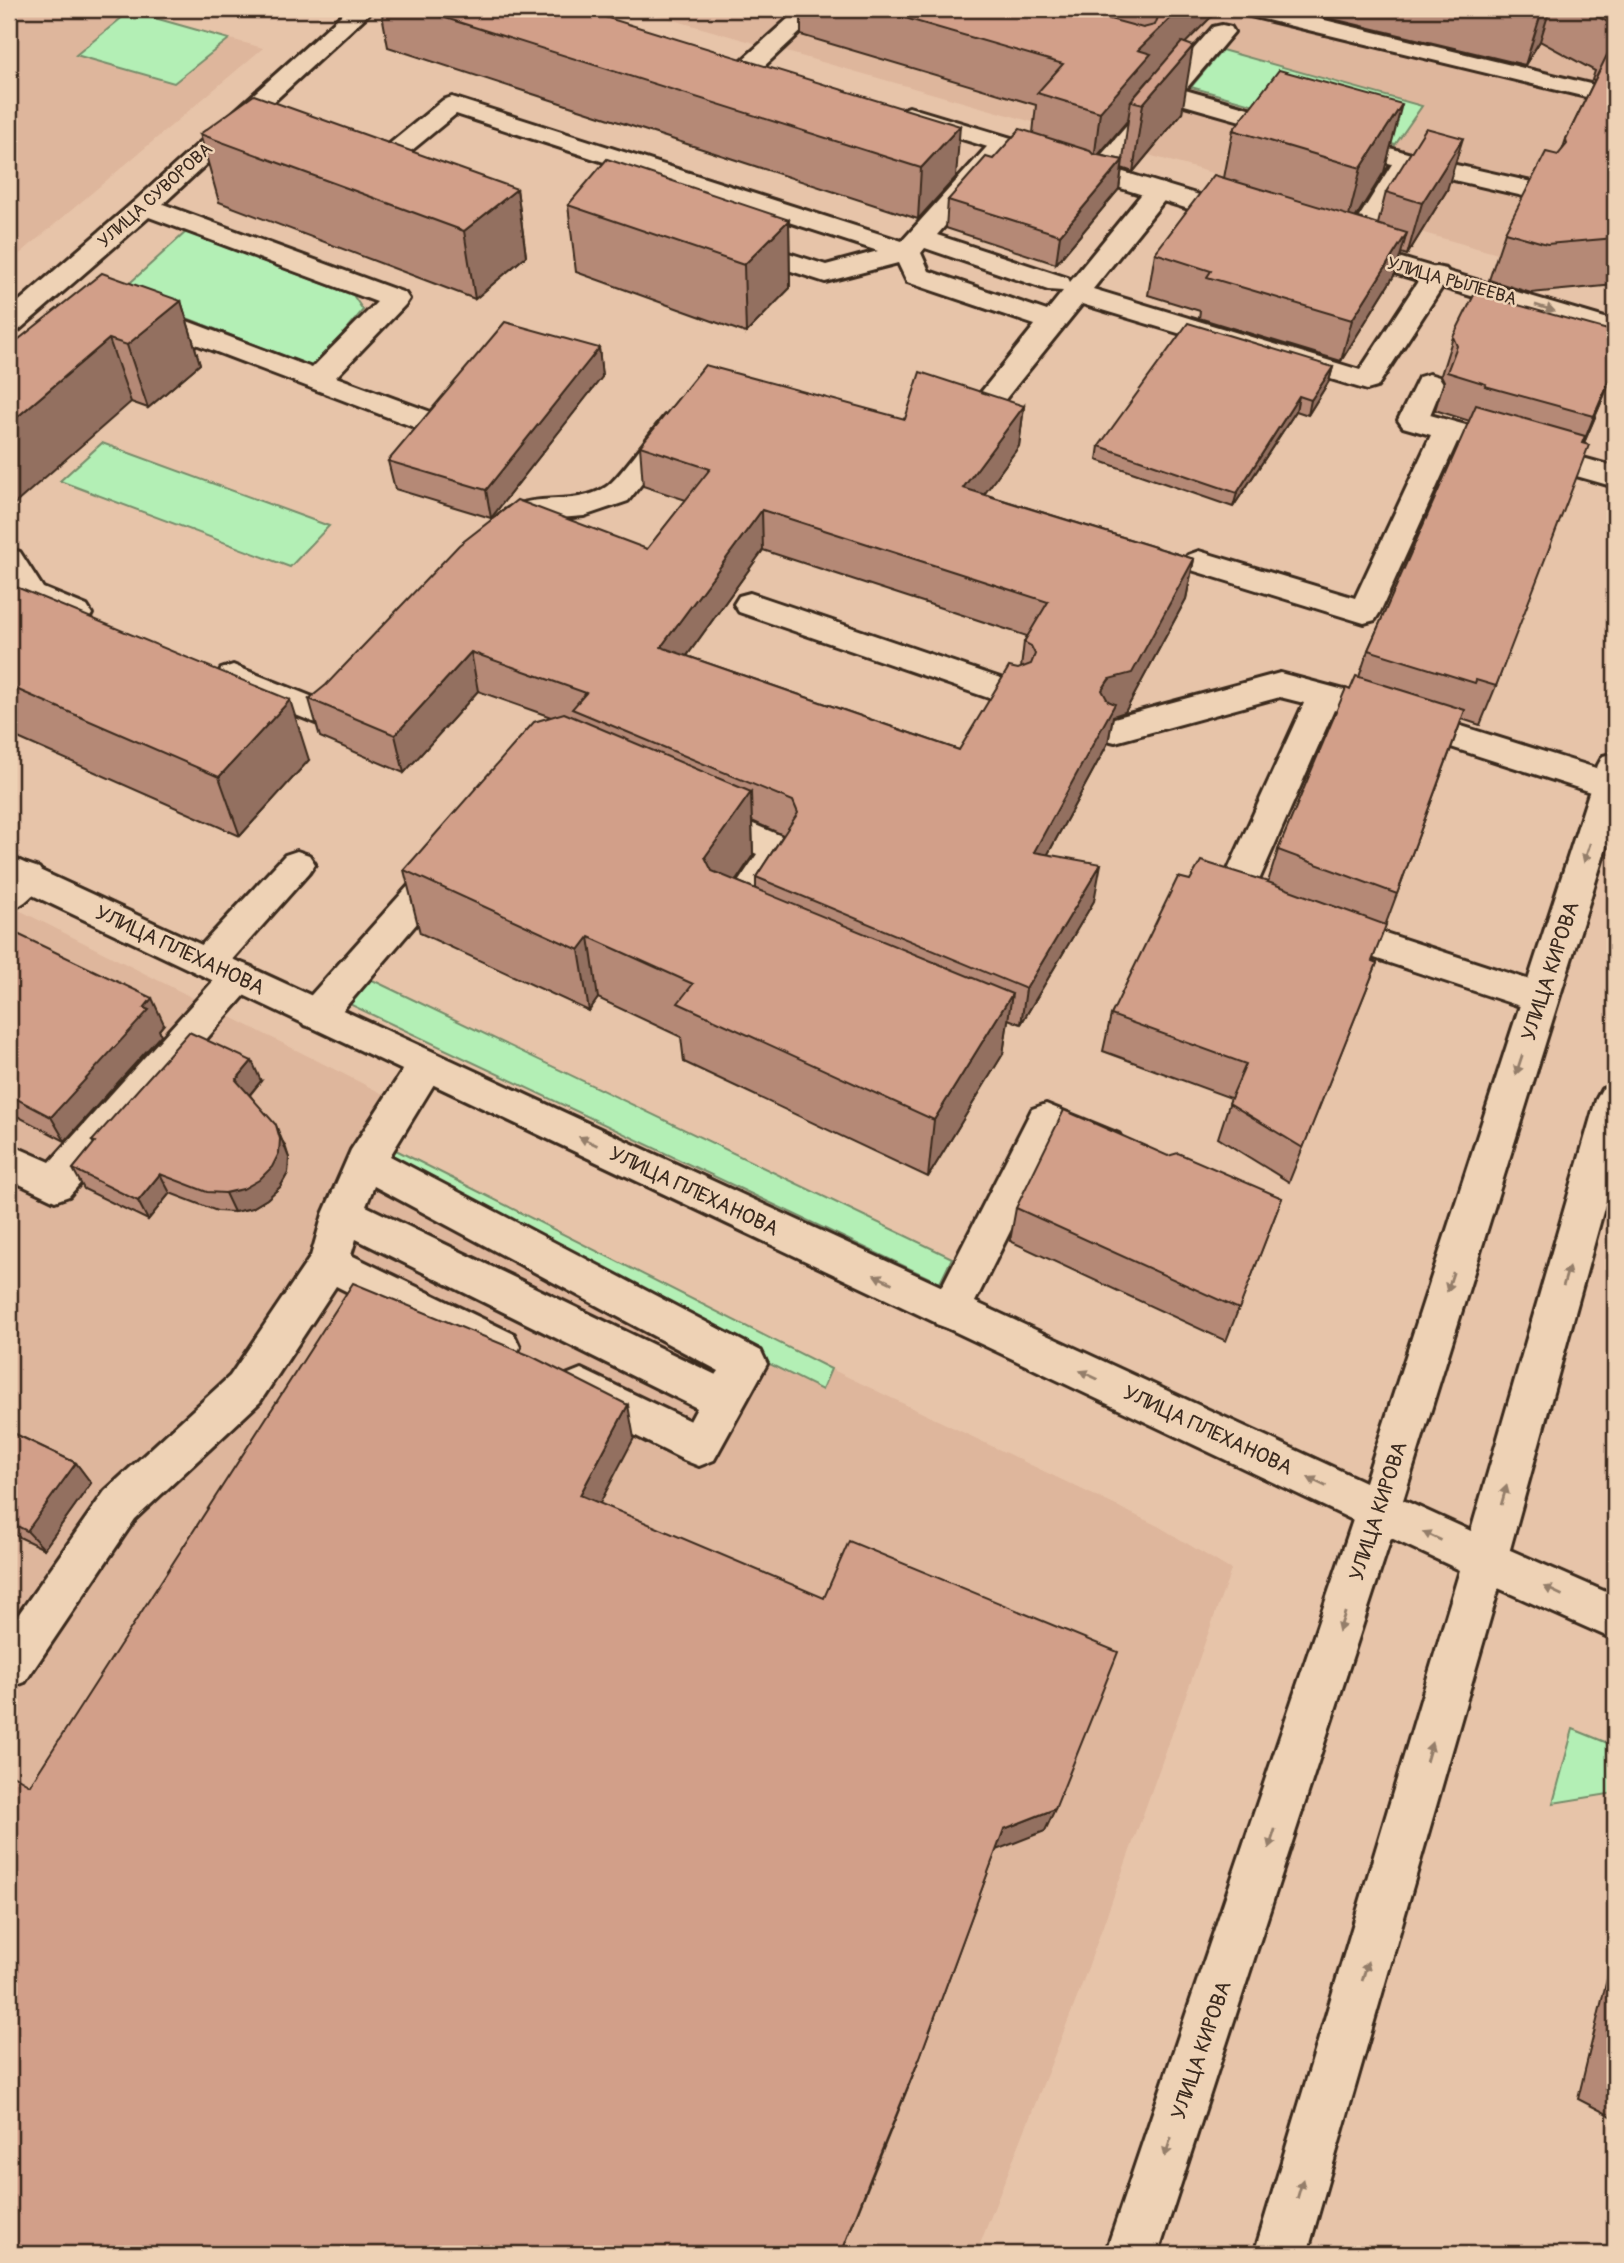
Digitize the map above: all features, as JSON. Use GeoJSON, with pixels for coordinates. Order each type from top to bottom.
{"type":"FeatureCollection","features":[{"type":"Feature","properties":{"kind":"main road","name":"УЛИЦА СУВОРОВА"},"geometry":{"type":"LineString","coordinates":[[9,324],[145,206],[259,116],[362,9]]}},
{"type":"Feature","properties":{"kind":"main road"},"geometry":{"type":"LineString","coordinates":[[750,66],[813,9]]}},
{"type":"Feature","properties":{"kind":"main road"},"geometry":{"type":"LineString","coordinates":[[1250,9],[1615,97]]}},
{"type":"Feature","properties":{"kind":"main road"},"geometry":{"type":"LineString","coordinates":[[1099,174],[1222,32]]}},
{"type":"Feature","properties":{"kind":"main road"},"geometry":{"type":"LineString","coordinates":[[724,58],[777,74]]}},
{"type":"Feature","properties":{"kind":"main road"},"geometry":{"type":"LineString","coordinates":[[1169,93],[1419,164],[1536,191]]}},
{"type":"Feature","properties":{"kind":"main road"},"geometry":{"type":"LineString","coordinates":[[330,136],[391,155],[452,105],[914,245],[1067,288],[1367,381],[1436,275]]}},
{"type":"Feature","properties":{"kind":"main road"},"geometry":{"type":"LineString","coordinates":[[883,107],[1261,223]]}},
{"type":"Feature","properties":{"kind":"main road"},"geometry":{"type":"LineString","coordinates":[[711,236],[825,274],[914,245],[1003,144]]}},
{"type":"Feature","properties":{"kind":"main road"},"geometry":{"type":"LineString","coordinates":[[1352,251],[1402,168],[1419,164]]}},
{"type":"Feature","properties":{"kind":"main road"},"geometry":{"type":"LineString","coordinates":[[989,401],[1053,322],[1067,288],[1158,191]]}},
{"type":"Feature","properties":{"kind":"main road"},"geometry":{"type":"LineString","coordinates":[[145,206],[395,299],[316,380]]}},
{"type":"Feature","properties":{"kind":"main road","name":"УЛИЦА РЫЛЕЕВА"},"geometry":{"type":"LineString","coordinates":[[1326,243],[1615,330]]}},
{"type":"Feature","properties":{"kind":"main road"},"geometry":{"type":"LineString","coordinates":[[914,245],[917,276],[1053,322]]}},
{"type":"Feature","properties":{"kind":"main road"},"geometry":{"type":"LineString","coordinates":[[57,282],[429,422]]}},
{"type":"Feature","properties":{"kind":"main road"},"geometry":{"type":"LineString","coordinates":[[1429,383],[1413,420],[1615,477]]}},
{"type":"Feature","properties":{"kind":"main road"},"geometry":{"type":"LineString","coordinates":[[473,555],[526,511],[584,506],[617,494],[690,405]]}},
{"type":"Feature","properties":{"kind":"main road"},"geometry":{"type":"LineString","coordinates":[[1199,562],[1364,612],[1448,430]]}},
{"type":"Feature","properties":{"kind":"main road"},"geometry":{"type":"LineString","coordinates":[[9,559],[32,596],[108,626]]}},
{"type":"Feature","properties":{"kind":"main road"},"geometry":{"type":"LineString","coordinates":[[750,604],[1012,694]]}},
{"type":"Feature","properties":{"kind":"main road"},"geometry":{"type":"LineString","coordinates":[[209,667],[323,713],[370,664]]}},
{"type":"Feature","properties":{"kind":"main road"},"geometry":{"type":"LineString","coordinates":[[1115,730],[1280,685],[1612,775]]}},
{"type":"Feature","properties":{"kind":"main road"},"geometry":{"type":"LineString","coordinates":[[1324,695],[1235,894],[1378,947],[1541,998]]}},
{"type":"Feature","properties":{"kind":"main road","name":"УЛИЦА КИРОВА"},"geometry":{"type":"LineString","coordinates":[[1131,2254],[1265,1863],[1612,775]]}},
{"type":"Feature","properties":{"kind":"main road"},"geometry":{"type":"LineString","coordinates":[[677,805],[779,849],[730,921],[768,937]]}},
{"type":"Feature","properties":{"kind":"main road"},"geometry":{"type":"LineString","coordinates":[[317,1014],[472,837]]}},
{"type":"Feature","properties":{"kind":"main road"},"geometry":{"type":"LineString","coordinates":[[9,1160],[55,1184],[223,970],[297,864]]}},
{"type":"Feature","properties":{"kind":"main road","name":"УЛИЦА ПЛЕХАНОВА"},"geometry":{"type":"LineString","coordinates":[[15,881],[223,970],[1485,1560]]}},
{"type":"Feature","properties":{"kind":"main road"},"geometry":{"type":"LineString","coordinates":[[9,1666],[120,1505],[245,1388],[328,1263],[343,1214],[365,1162],[426,1066]]}},
{"type":"Feature","properties":{"kind":"main road"},"geometry":{"type":"LineString","coordinates":[[1281,2254],[1485,1560],[1615,1100]]}},
{"type":"Feature","properties":{"kind":"main road"},"geometry":{"type":"LineString","coordinates":[[950,1311],[1046,1120],[1134,1159]]}},
{"type":"Feature","properties":{"kind":"main road"},"geometry":{"type":"LineString","coordinates":[[328,1263],[699,1446],[746,1364],[365,1162]]}},
{"type":"Feature","properties":{"kind":"main road"},"geometry":{"type":"LineString","coordinates":[[343,1214],[724,1401]]}},
{"type":"Feature","properties":{"kind":"main road"},"geometry":{"type":"LineString","coordinates":[[1485,1560],[1615,1618]]}},
{"type":"Feature","properties":{"kind":"shaded area"},"geometry":{"type":"Polygon","coordinates":[[[9,9],[122,9],[263,48],[9,263],[9,9]]]}},
{"type":"Feature","properties":{"kind":"shaded area"},"geometry":{"type":"Polygon","coordinates":[[[635,9],[1615,9],[1607,285],[635,9]]]}},
{"type":"Feature","properties":{"kind":"shaded area"},"geometry":{"type":"Polygon","coordinates":[[[9,905],[403,1104],[378,1141],[831,1369],[1158,1526],[1231,1570],[1077,1998],[976,2254],[9,2254],[9,905]]]}},
{"type":"Feature","properties":{"kind":"green space"},"geometry":{"type":"Polygon","coordinates":[[[130,11],[229,39],[174,83],[76,55],[130,11]]]}},
{"type":"Feature","properties":{"kind":"green space"},"geometry":{"type":"Polygon","coordinates":[[[1222,50],[1422,106],[1395,145],[1191,87],[1222,50]]]}},
{"type":"Feature","properties":{"kind":"green space"},"geometry":{"type":"Polygon","coordinates":[[[186,232],[353,295],[363,310],[315,368],[120,292],[186,232]]]}},
{"type":"Feature","properties":{"kind":"green space"},"geometry":{"type":"Polygon","coordinates":[[[102,443],[329,526],[290,567],[60,481],[102,443]]]}},
{"type":"Feature","properties":{"kind":"green space"},"geometry":{"type":"Polygon","coordinates":[[[366,977],[952,1258],[940,1283],[345,1002],[366,977]]]}},
{"type":"Feature","properties":{"kind":"green space"},"geometry":{"type":"Polygon","coordinates":[[[378,1141],[831,1369],[822,1390],[365,1162],[378,1141]]]}},
{"type":"Feature","properties":{"kind":"green space"},"geometry":{"type":"Polygon","coordinates":[[[1573,1729],[1615,1746],[1615,1793],[1553,1803],[1573,1729]]]}},
{"type":"Feature","properties":{"kind":"building"},"geometry":{"type":"Polygon","coordinates":[[[417,9],[579,9],[960,126],[921,168],[417,9]]]}},
{"type":"Feature","properties":{"kind":"building"},"geometry":{"type":"Polygon","coordinates":[[[874,9],[1073,9],[1143,28],[1155,25],[1158,17],[1155,12],[1143,9],[1180,9],[1138,50],[1151,54],[1100,112],[1037,93],[1063,64],[874,9]]]}},
{"type":"Feature","properties":{"kind":"building"},"geometry":{"type":"Polygon","coordinates":[[[1504,9],[1545,9],[1540,17],[1504,9]]]}},
{"type":"Feature","properties":{"kind":"building"},"geometry":{"type":"Polygon","coordinates":[[[1583,9],[1615,9],[1615,34],[1608,32],[1612,24],[1583,9]]]}},
{"type":"Feature","properties":{"kind":"building"},"geometry":{"type":"Polygon","coordinates":[[[1182,42],[1193,46],[1143,104],[1131,101],[1182,42]]]}},
{"type":"Feature","properties":{"kind":"building"},"geometry":{"type":"Polygon","coordinates":[[[1608,53],[1615,55],[1615,238],[1547,244],[1505,232],[1546,152],[1558,155],[1567,144],[1566,139],[1608,53]]]}},
{"type":"Feature","properties":{"kind":"building"},"geometry":{"type":"Polygon","coordinates":[[[1279,70],[1402,104],[1361,168],[1233,130],[1279,70]]]}},
{"type":"Feature","properties":{"kind":"building"},"geometry":{"type":"Polygon","coordinates":[[[254,95],[517,189],[464,231],[200,134],[254,95]]]}},
{"type":"Feature","properties":{"kind":"building"},"geometry":{"type":"Polygon","coordinates":[[[1426,128],[1463,138],[1422,203],[1386,192],[1426,128]]]}},
{"type":"Feature","properties":{"kind":"building"},"geometry":{"type":"Polygon","coordinates":[[[1020,129],[1093,154],[1123,160],[1060,235],[948,200],[986,157],[993,159],[1020,129]]]}},
{"type":"Feature","properties":{"kind":"building"},"geometry":{"type":"Polygon","coordinates":[[[607,159],[789,220],[744,265],[568,205],[607,159]]]}},
{"type":"Feature","properties":{"kind":"building"},"geometry":{"type":"Polygon","coordinates":[[[1214,175],[1407,233],[1352,320],[1207,277],[1211,271],[1155,253],[1214,175]]]}},
{"type":"Feature","properties":{"kind":"building"},"geometry":{"type":"Polygon","coordinates":[[[102,273],[181,301],[127,345],[109,339],[9,424],[9,347],[102,273]]]}},
{"type":"Feature","properties":{"kind":"building"},"geometry":{"type":"Polygon","coordinates":[[[1475,293],[1615,332],[1615,367],[1594,416],[1485,386],[1486,384],[1447,372],[1457,346],[1453,337],[1475,293]]]}},
{"type":"Feature","properties":{"kind":"building"},"geometry":{"type":"Polygon","coordinates":[[[505,322],[599,348],[486,490],[388,461],[505,322]]]}},
{"type":"Feature","properties":{"kind":"building"},"geometry":{"type":"Polygon","coordinates":[[[1188,323],[1333,367],[1311,400],[1299,396],[1237,493],[1099,446],[1188,323]]]}},
{"type":"Feature","properties":{"kind":"building"},"geometry":{"type":"Polygon","coordinates":[[[705,365],[905,419],[920,372],[1024,406],[963,488],[1194,559],[1132,673],[1109,679],[1102,690],[1108,701],[1115,704],[1034,852],[1101,864],[1026,989],[756,877],[798,813],[793,801],[572,709],[586,693],[471,652],[395,735],[309,699],[326,685],[459,545],[517,500],[647,549],[710,469],[640,446],[705,365]],[[762,510],[661,647],[959,750],[1009,667],[1018,669],[1031,664],[1035,654],[1031,646],[1024,642],[1048,602],[762,510]]]}},
{"type":"Feature","properties":{"kind":"building"},"geometry":{"type":"Polygon","coordinates":[[[1476,405],[1585,436],[1582,443],[1589,445],[1496,686],[1476,680],[1475,683],[1368,650],[1476,405]]]}},
{"type":"Feature","properties":{"kind":"building"},"geometry":{"type":"Polygon","coordinates":[[[9,584],[290,700],[219,777],[9,686],[9,584]]]}},
{"type":"Feature","properties":{"kind":"building"},"geometry":{"type":"Polygon","coordinates":[[[1356,676],[1465,710],[1397,894],[1278,850],[1346,688],[1350,690],[1356,676]]]}},
{"type":"Feature","properties":{"kind":"building"},"geometry":{"type":"Polygon","coordinates":[[[564,713],[751,792],[705,857],[712,871],[1012,994],[934,1120],[678,1003],[693,984],[589,937],[579,950],[404,870],[534,722],[564,713]]]}},
{"type":"Feature","properties":{"kind":"building"},"geometry":{"type":"Polygon","coordinates":[[[1201,861],[1386,925],[1372,961],[1377,963],[1303,1148],[1229,1103],[1246,1064],[1111,1015],[1178,877],[1190,880],[1201,861]]]}},
{"type":"Feature","properties":{"kind":"building"},"geometry":{"type":"Polygon","coordinates":[[[9,930],[152,998],[144,1008],[149,1010],[51,1117],[9,1095],[9,930]]]}},
{"type":"Feature","properties":{"kind":"building"},"geometry":{"type":"Polygon","coordinates":[[[189,1032],[252,1061],[236,1080],[276,1125],[280,1139],[279,1153],[272,1167],[259,1180],[243,1189],[225,1193],[207,1192],[160,1174],[138,1201],[73,1169],[95,1142],[92,1141],[189,1032]]]}},
{"type":"Feature","properties":{"kind":"building"},"geometry":{"type":"Polygon","coordinates":[[[1064,1110],[1168,1156],[1178,1153],[1282,1198],[1239,1309],[1016,1208],[1064,1110]]]}},
{"type":"Feature","properties":{"kind":"building"},"geometry":{"type":"Polygon","coordinates":[[[353,1283],[531,1356],[628,1405],[580,1495],[824,1598],[849,1541],[1118,1652],[1055,1809],[1004,1829],[920,2057],[841,2254],[9,2254],[9,1773],[30,1785],[353,1283]]]}},
{"type":"Feature","properties":{"kind":"building"},"geometry":{"type":"Polygon","coordinates":[[[9,1431],[76,1463],[27,1531],[9,1522],[9,1431]]]}},
{"type":"Feature","properties":{"kind":"building"},"geometry":{"type":"Polygon","coordinates":[[[1615,2051],[1615,2093],[1606,2089],[1615,2051]]]}}]}
